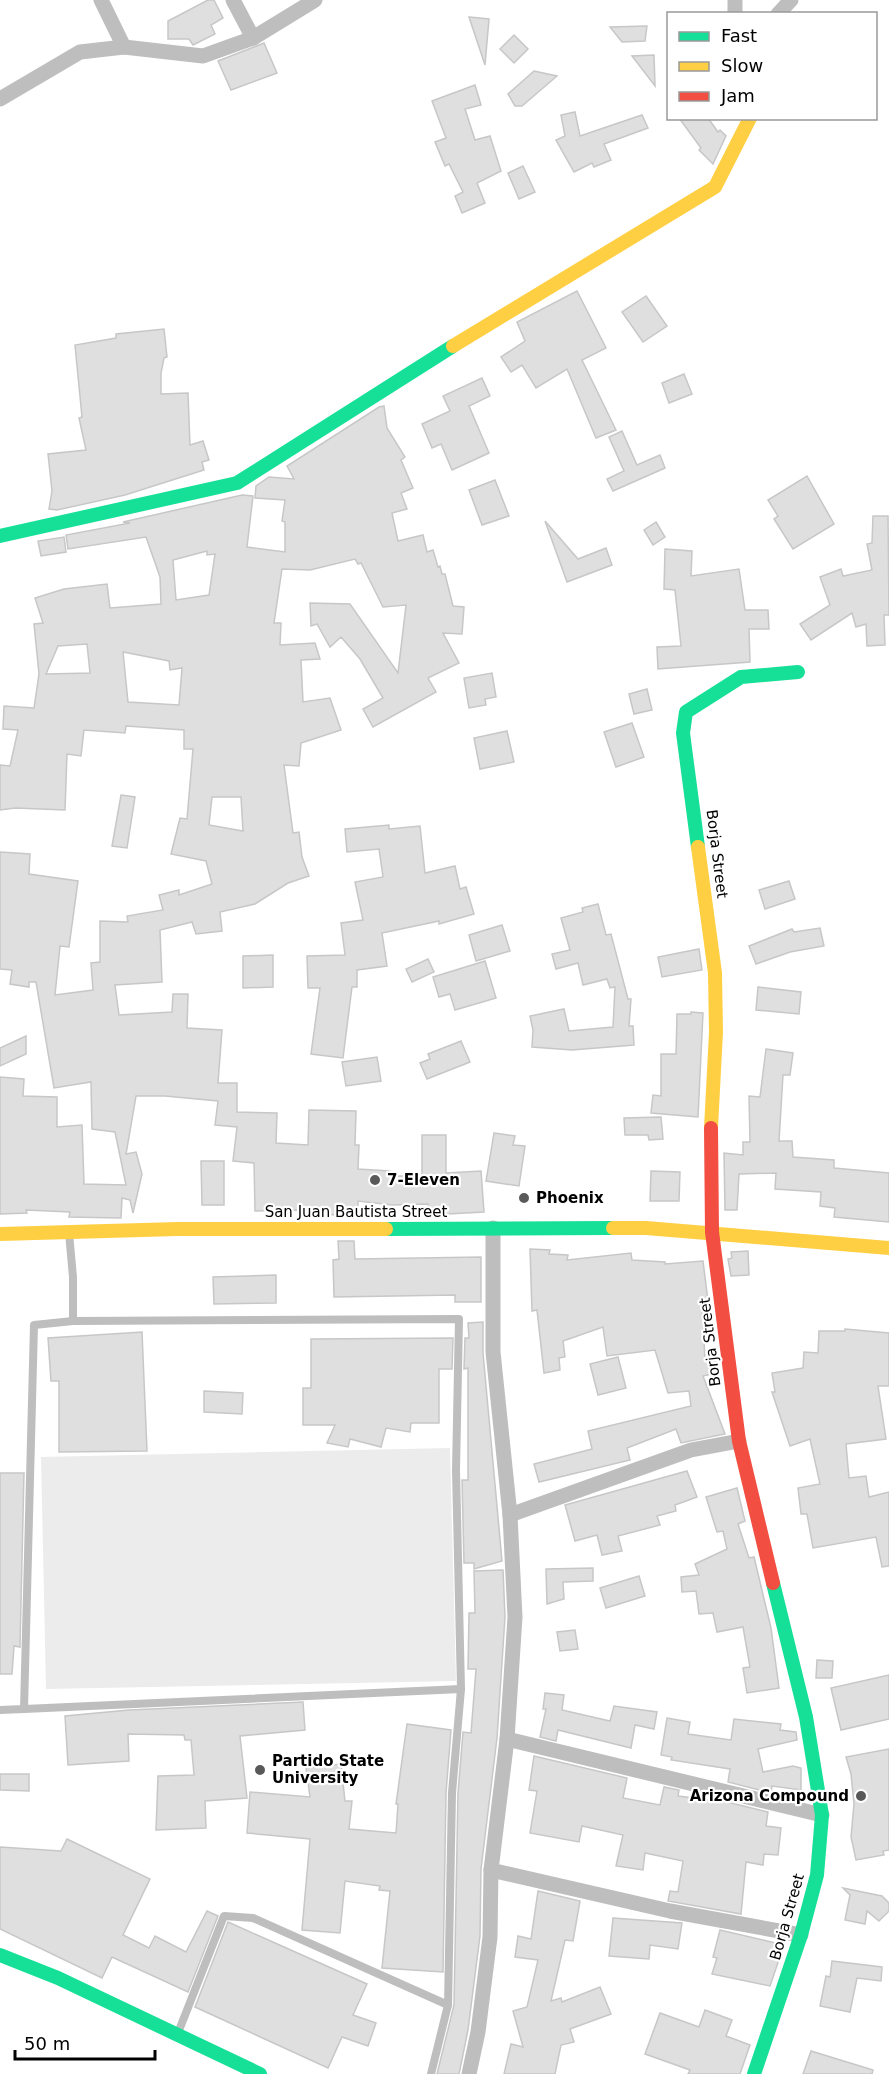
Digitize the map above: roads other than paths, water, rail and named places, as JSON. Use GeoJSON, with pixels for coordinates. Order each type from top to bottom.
{"type":"FeatureCollection","features":[{"type":"Feature","properties":{"kind":"street"},"geometry":{"type":"LineString","coordinates":[[101,0],[124,47]]}},
{"type":"Feature","properties":{"kind":"street"},"geometry":{"type":"LineString","coordinates":[[234,0],[254,38]]}},
{"type":"Feature","properties":{"kind":"street"},"geometry":{"type":"LineString","coordinates":[[0,99],[80,52],[124,47],[203,56],[254,38],[315,0]]}},
{"type":"Feature","properties":{"kind":"street"},"geometry":{"type":"LineString","coordinates":[[780,12],[791,0]]}},
{"type":"Feature","properties":{"kind":"street"},"geometry":{"type":"LineString","coordinates":[[0,536],[237,483],[389,385],[715,187],[749,120]]}},
{"type":"Feature","properties":{"kind":"street","name":"Borja Street"},"geometry":{"type":"LineString","coordinates":[[754,2074],[801,1935],[818,1875],[822,1815],[806,1716],[739,1441],[712,1232],[711,1100],[716,1032],[715,973],[683,734],[686,712],[741,676],[798,672]]}},
{"type":"Feature","properties":{"kind":"street"},"geometry":{"type":"LineString","coordinates":[[469,2074],[478,2032],[490,1937],[491,1870],[507,1739],[515,1617],[510,1515],[493,1352],[493,1228]]}},
{"type":"Feature","properties":{"kind":"street","name":"San Juan Bautista Street"},"geometry":{"type":"LineString","coordinates":[[0,1234],[69,1231],[646,1228],[889,1248]]}},
{"type":"Feature","properties":{"kind":"street"},"geometry":{"type":"LineString","coordinates":[[510,1515],[691,1450],[739,1441]]}},
{"type":"Feature","properties":{"kind":"street"},"geometry":{"type":"LineString","coordinates":[[507,1739],[822,1815]]}},
{"type":"Feature","properties":{"kind":"street"},"geometry":{"type":"LineString","coordinates":[[491,1870],[670,1911],[801,1935]]}},
{"type":"Feature","properties":{"kind":"street"},"geometry":{"type":"LineString","coordinates":[[0,1955],[58,1978],[260,2074]]}},
{"type":"Feature","properties":{"kind":"lane"},"geometry":{"type":"LineString","coordinates":[[69,1231],[73,1277],[73,1321]]}},
{"type":"Feature","properties":{"kind":"lane"},"geometry":{"type":"LineString","coordinates":[[24,1709],[34,1325],[73,1321],[459,1319],[456,1470],[461,1689],[452,1793],[448,2005],[431,2074]]}},
{"type":"Feature","properties":{"kind":"lane"},"geometry":{"type":"LineString","coordinates":[[0,1710],[461,1689]]}},
{"type":"Feature","properties":{"kind":"lane"},"geometry":{"type":"LineString","coordinates":[[177,2035],[224,1916],[253,1918],[448,2005]]}},
{"type":"Feature","properties":{"kind":"place","name":"7-Eleven"},"geometry":{"type":"Point","coordinates":[375,1180]}},
{"type":"Feature","properties":{"kind":"place","name":"Phoenix"},"geometry":{"type":"Point","coordinates":[524,1198]}},
{"type":"Feature","properties":{"kind":"place","name":"Partido State University"},"geometry":{"type":"Point","coordinates":[260,1770]}},
{"type":"Feature","properties":{"kind":"place","name":"Arizona Compound"},"geometry":{"type":"Point","coordinates":[861,1796]}}]}
